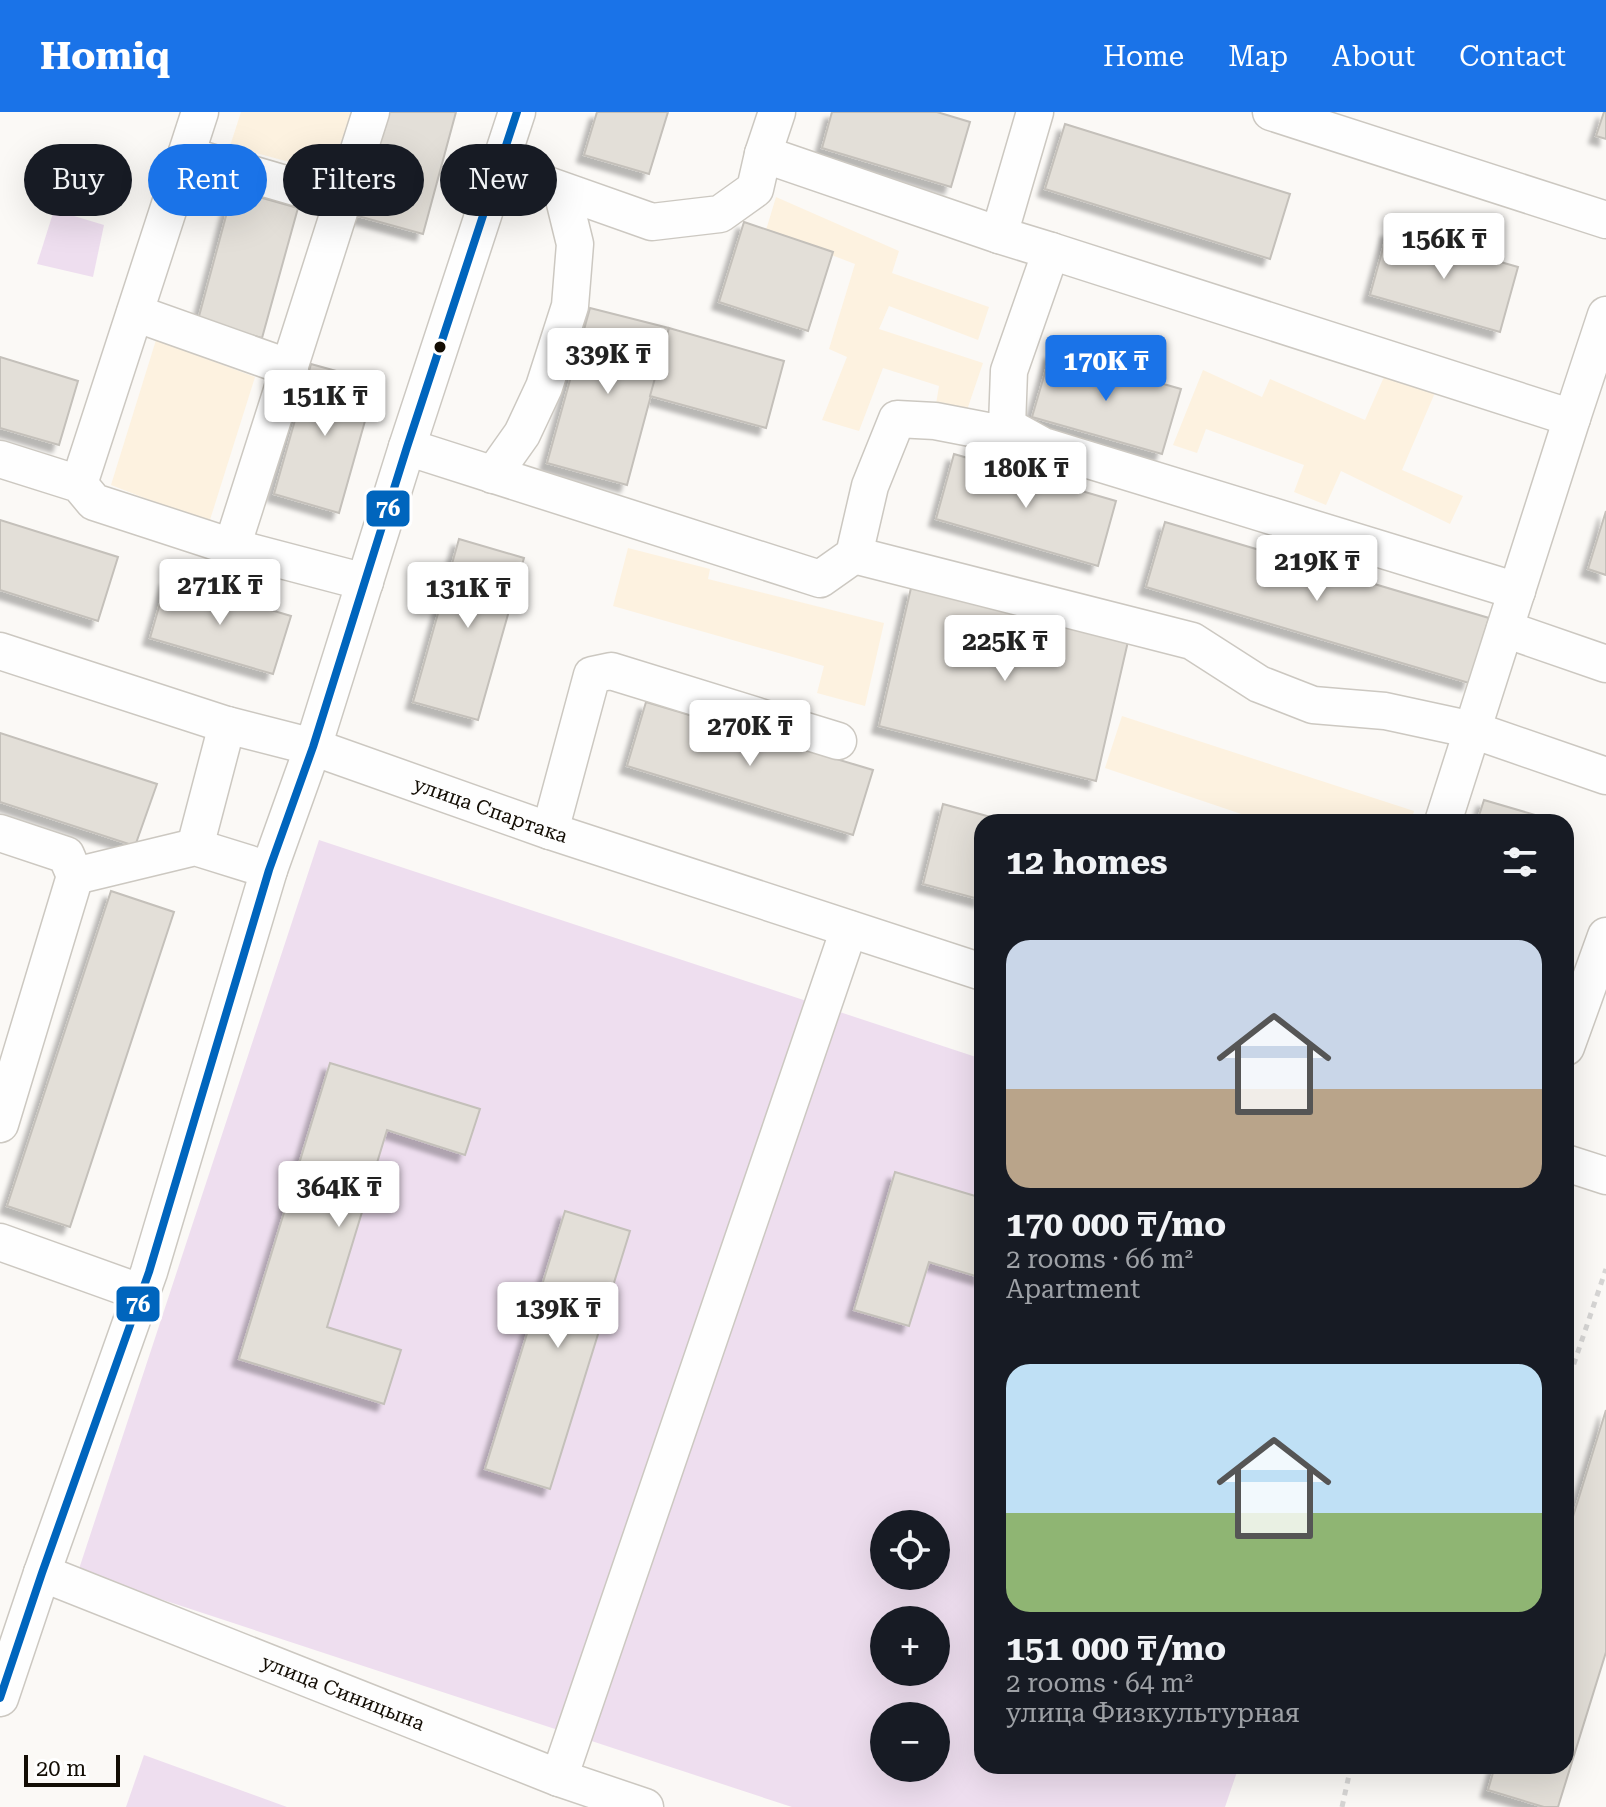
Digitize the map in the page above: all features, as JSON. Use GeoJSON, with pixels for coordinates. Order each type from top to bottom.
{"type":"FeatureCollection","features":[{"type":"Feature","properties":{"kind":"street"},"geometry":{"type":"LineString","coordinates":[[190,144],[200,112]]}},
{"type":"Feature","properties":{"kind":"street"},"geometry":{"type":"LineString","coordinates":[[361,144],[371,112]]}},
{"type":"Feature","properties":{"kind":"street"},"geometry":{"type":"LineString","coordinates":[[507,144],[517,112]]}},
{"type":"Feature","properties":{"kind":"street"},"geometry":{"type":"LineString","coordinates":[[557,189],[652,222],[720,214],[755,189],[777,112]]}},
{"type":"Feature","properties":{"kind":"street"},"geometry":{"type":"LineString","coordinates":[[999,235],[1035,112]]}},
{"type":"Feature","properties":{"kind":"street"},"geometry":{"type":"LineString","coordinates":[[1271,112],[1606,220]]}},
{"type":"Feature","properties":{"kind":"street"},"geometry":{"type":"LineString","coordinates":[[763,154],[999,235],[1572,418]]}},
{"type":"Feature","properties":{"kind":"street"},"geometry":{"type":"LineString","coordinates":[[493,475],[522,434],[544,387],[570,306],[575,244],[562,191]]}},
{"type":"Feature","properties":{"kind":"street"},"geometry":{"type":"LineString","coordinates":[[79,484],[166,216]]}},
{"type":"Feature","properties":{"kind":"street"},"geometry":{"type":"LineString","coordinates":[[232,547],[338,216]]}},
{"type":"Feature","properties":{"kind":"street"},"geometry":{"type":"LineString","coordinates":[[0,1698],[142,1293],[269,870],[313,747],[483,216]]}},
{"type":"Feature","properties":{"kind":"street"},"geometry":{"type":"LineString","coordinates":[[1007,426],[1009,371],[1051,251]]}},
{"type":"Feature","properties":{"kind":"street"},"geometry":{"type":"LineString","coordinates":[[135,313],[290,368]]}},
{"type":"Feature","properties":{"kind":"street"},"geometry":{"type":"LineString","coordinates":[[1446,814],[1606,315]]}},
{"type":"Feature","properties":{"kind":"street"},"geometry":{"type":"LineString","coordinates":[[407,447],[820,579],[854,555],[870,486],[897,419],[935,421],[992,432],[1007,426]]}},
{"type":"Feature","properties":{"kind":"street"},"geometry":{"type":"LineString","coordinates":[[1007,426],[1043,446],[1517,591]]}},
{"type":"Feature","properties":{"kind":"street"},"geometry":{"type":"LineString","coordinates":[[0,459],[79,484],[94,502],[232,547],[365,582]]}},
{"type":"Feature","properties":{"kind":"street"},"geometry":{"type":"LineString","coordinates":[[854,555],[1192,641],[1259,684],[1313,705],[1385,711],[1473,730],[1606,776]]}},
{"type":"Feature","properties":{"kind":"street"},"geometry":{"type":"LineString","coordinates":[[1505,629],[1606,664]]}},
{"type":"Feature","properties":{"kind":"street","name":"улица Спартака"},"geometry":{"type":"LineString","coordinates":[[0,651],[227,725],[313,747],[550,831],[974,969]]}},
{"type":"Feature","properties":{"kind":"street"},"geometry":{"type":"LineString","coordinates":[[550,831],[592,675],[611,671],[838,741]]}},
{"type":"Feature","properties":{"kind":"street"},"geometry":{"type":"LineString","coordinates":[[195,847],[227,725]]}},
{"type":"Feature","properties":{"kind":"street"},"geometry":{"type":"LineString","coordinates":[[0,833],[66,855],[75,876],[0,1124]]}},
{"type":"Feature","properties":{"kind":"street"},"geometry":{"type":"LineString","coordinates":[[75,876],[195,847],[269,870]]}},
{"type":"Feature","properties":{"kind":"street"},"geometry":{"type":"LineString","coordinates":[[559,1778],[849,929]]}},
{"type":"Feature","properties":{"kind":"street"},"geometry":{"type":"LineString","coordinates":[[1574,1025],[1606,936]]}},
{"type":"Feature","properties":{"kind":"street"},"geometry":{"type":"LineString","coordinates":[[1574,1166],[1606,1176]]}},
{"type":"Feature","properties":{"kind":"street"},"geometry":{"type":"LineString","coordinates":[[0,1242],[142,1293]]}},
{"type":"Feature","properties":{"kind":"street","name":"улица Синицына"},"geometry":{"type":"LineString","coordinates":[[42,1573],[559,1778],[643,1807]]}},
{"type":"Feature","properties":{"kind":"path"},"geometry":{"type":"LineString","coordinates":[[1574,1363],[1606,1269]]}},
{"type":"Feature","properties":{"kind":"path"},"geometry":{"type":"LineString","coordinates":[[1342,1807],[1349,1774]]}},
{"type":"Feature","properties":{"kind":"shaded area"},"geometry":{"type":"Polygon","coordinates":[[[241,112],[352,112],[340,144],[283,144],[283,160],[267,156],[267,144],[231,144],[241,112]]]}},
{"type":"Feature","properties":{"kind":"shaded area"},"geometry":{"type":"Polygon","coordinates":[[[776,197],[899,251],[892,273],[989,307],[978,340],[889,306],[879,329],[983,363],[966,413],[936,404],[939,386],[883,368],[859,431],[822,420],[847,357],[829,349],[855,264],[766,230],[776,197]]]}},
{"type":"Feature","properties":{"kind":"shaded area"},"geometry":{"type":"Polygon","coordinates":[[[52,216],[74,216],[104,225],[93,277],[37,264],[52,216]]]}},
{"type":"Feature","properties":{"kind":"shaded area"},"geometry":{"type":"Polygon","coordinates":[[[156,340],[255,377],[209,523],[111,485],[156,340]]]}},
{"type":"Feature","properties":{"kind":"shaded area"},"geometry":{"type":"Polygon","coordinates":[[[1203,370],[1262,397],[1270,379],[1365,420],[1387,370],[1437,388],[1402,470],[1463,496],[1450,524],[1341,471],[1326,505],[1294,492],[1304,465],[1206,429],[1197,453],[1173,445],[1203,370]]]}},
{"type":"Feature","properties":{"kind":"shaded area"},"geometry":{"type":"Polygon","coordinates":[[[628,548],[710,569],[708,579],[884,623],[865,706],[817,693],[824,666],[613,606],[628,548]]]}},
{"type":"Feature","properties":{"kind":"shaded area"},"geometry":{"type":"Polygon","coordinates":[[[1122,716],[1414,811],[1413,814],[1241,814],[1105,768],[1122,716]]]}},
{"type":"Feature","properties":{"kind":"shaded area"},"geometry":{"type":"Polygon","coordinates":[[[319,840],[974,1056],[974,1774],[1236,1774],[1225,1807],[792,1807],[78,1572],[319,840]]]}},
{"type":"Feature","properties":{"kind":"shaded area"},"geometry":{"type":"Polygon","coordinates":[[[144,1755],[287,1807],[126,1807],[144,1755]]]}},
{"type":"Feature","properties":{"kind":"building"},"geometry":{"type":"Polygon","coordinates":[[[387,112],[456,112],[447,144],[440,144],[440,171],[423,234],[358,216],[424,216],[424,144],[378,144],[387,112]]]}},
{"type":"Feature","properties":{"kind":"building"},"geometry":{"type":"Polygon","coordinates":[[[597,112],[668,112],[649,174],[584,155],[597,112]]]}},
{"type":"Feature","properties":{"kind":"building"},"geometry":{"type":"Polygon","coordinates":[[[832,112],[937,112],[970,122],[951,187],[822,148],[832,112]]]}},
{"type":"Feature","properties":{"kind":"building"},"geometry":{"type":"Polygon","coordinates":[[[1606,112],[1606,139],[1596,136],[1606,112]]]}},
{"type":"Feature","properties":{"kind":"building"},"geometry":{"type":"Polygon","coordinates":[[[1065,124],[1290,194],[1270,259],[1045,189],[1065,124]]]}},
{"type":"Feature","properties":{"kind":"building"},"geometry":{"type":"Polygon","coordinates":[[[267,199],[283,204],[283,216],[296,216],[262,338],[198,320],[226,216],[267,216],[267,199]]]}},
{"type":"Feature","properties":{"kind":"building"},"geometry":{"type":"Polygon","coordinates":[[[744,222],[833,252],[808,331],[719,302],[744,222]]]}},
{"type":"Feature","properties":{"kind":"building"},"geometry":{"type":"Polygon","coordinates":[[[1388,230],[1518,267],[1500,332],[1370,295],[1388,230]]]}},
{"type":"Feature","properties":{"kind":"building"},"geometry":{"type":"Polygon","coordinates":[[[590,308],[669,328],[627,485],[547,463],[590,308]]]}},
{"type":"Feature","properties":{"kind":"building"},"geometry":{"type":"Polygon","coordinates":[[[669,328],[784,361],[766,428],[650,396],[669,328]]]}},
{"type":"Feature","properties":{"kind":"building"},"geometry":{"type":"Polygon","coordinates":[[[1051,352],[1181,389],[1162,454],[1032,417],[1051,352]]]}},
{"type":"Feature","properties":{"kind":"building"},"geometry":{"type":"Polygon","coordinates":[[[0,357],[78,381],[59,445],[0,428],[0,357]]]}},
{"type":"Feature","properties":{"kind":"building"},"geometry":{"type":"Polygon","coordinates":[[[311,364],[376,382],[339,513],[274,494],[311,364]]]}},
{"type":"Feature","properties":{"kind":"building"},"geometry":{"type":"Polygon","coordinates":[[[954,454],[1116,501],[1098,566],[936,519],[954,454]]]}},
{"type":"Feature","properties":{"kind":"building"},"geometry":{"type":"Polygon","coordinates":[[[1606,511],[1606,575],[1588,569],[1606,511]]]}},
{"type":"Feature","properties":{"kind":"building"},"geometry":{"type":"Polygon","coordinates":[[[0,520],[118,557],[98,621],[0,590],[0,520]]]}},
{"type":"Feature","properties":{"kind":"building"},"geometry":{"type":"Polygon","coordinates":[[[1165,522],[1489,618],[1469,683],[1146,587],[1165,522]]]}},
{"type":"Feature","properties":{"kind":"building"},"geometry":{"type":"Polygon","coordinates":[[[459,539],[524,558],[478,720],[413,702],[459,539]]]}},
{"type":"Feature","properties":{"kind":"building"},"geometry":{"type":"Polygon","coordinates":[[[167,579],[291,616],[273,674],[150,638],[167,579]]]}},
{"type":"Feature","properties":{"kind":"building"},"geometry":{"type":"Polygon","coordinates":[[[911,588],[1129,637],[1096,781],[879,726],[911,588]]]}},
{"type":"Feature","properties":{"kind":"building"},"geometry":{"type":"Polygon","coordinates":[[[646,702],[873,770],[853,835],[627,766],[646,702]]]}},
{"type":"Feature","properties":{"kind":"building"},"geometry":{"type":"Polygon","coordinates":[[[0,733],[157,784],[135,846],[0,802],[0,733]]]}},
{"type":"Feature","properties":{"kind":"building"},"geometry":{"type":"Polygon","coordinates":[[[1484,800],[1532,814],[1480,814],[1484,800]]]}},
{"type":"Feature","properties":{"kind":"building"},"geometry":{"type":"Polygon","coordinates":[[[943,804],[980,814],[974,814],[974,898],[923,884],[943,804]]]}},
{"type":"Feature","properties":{"kind":"building"},"geometry":{"type":"Polygon","coordinates":[[[111,891],[174,912],[70,1227],[7,1206],[111,891]]]}},
{"type":"Feature","properties":{"kind":"building"},"geometry":{"type":"Polygon","coordinates":[[[330,1063],[480,1109],[465,1155],[387,1130],[327,1327],[401,1350],[384,1404],[239,1359],[330,1063]]]}},
{"type":"Feature","properties":{"kind":"building"},"geometry":{"type":"Polygon","coordinates":[[[895,1172],[974,1196],[974,1276],[929,1262],[909,1326],[854,1310],[895,1172]]]}},
{"type":"Feature","properties":{"kind":"building"},"geometry":{"type":"Polygon","coordinates":[[[565,1211],[630,1231],[550,1489],[485,1469],[565,1211]]]}},
{"type":"Feature","properties":{"kind":"building"},"geometry":{"type":"Polygon","coordinates":[[[1606,1410],[1606,1652],[1574,1755],[1574,1513],[1606,1410]]]}},
{"type":"Feature","properties":{"kind":"building"},"geometry":{"type":"Polygon","coordinates":[[[1493,1774],[1568,1774],[1558,1807],[1544,1807],[1488,1790],[1493,1774]]]}},
{"type":"Feature","properties":{"kind":"transit line","name":"76"},"geometry":{"type":"LineString","coordinates":[[0,1698],[149,1272],[269,870],[313,747],[517,112]]}}]}
